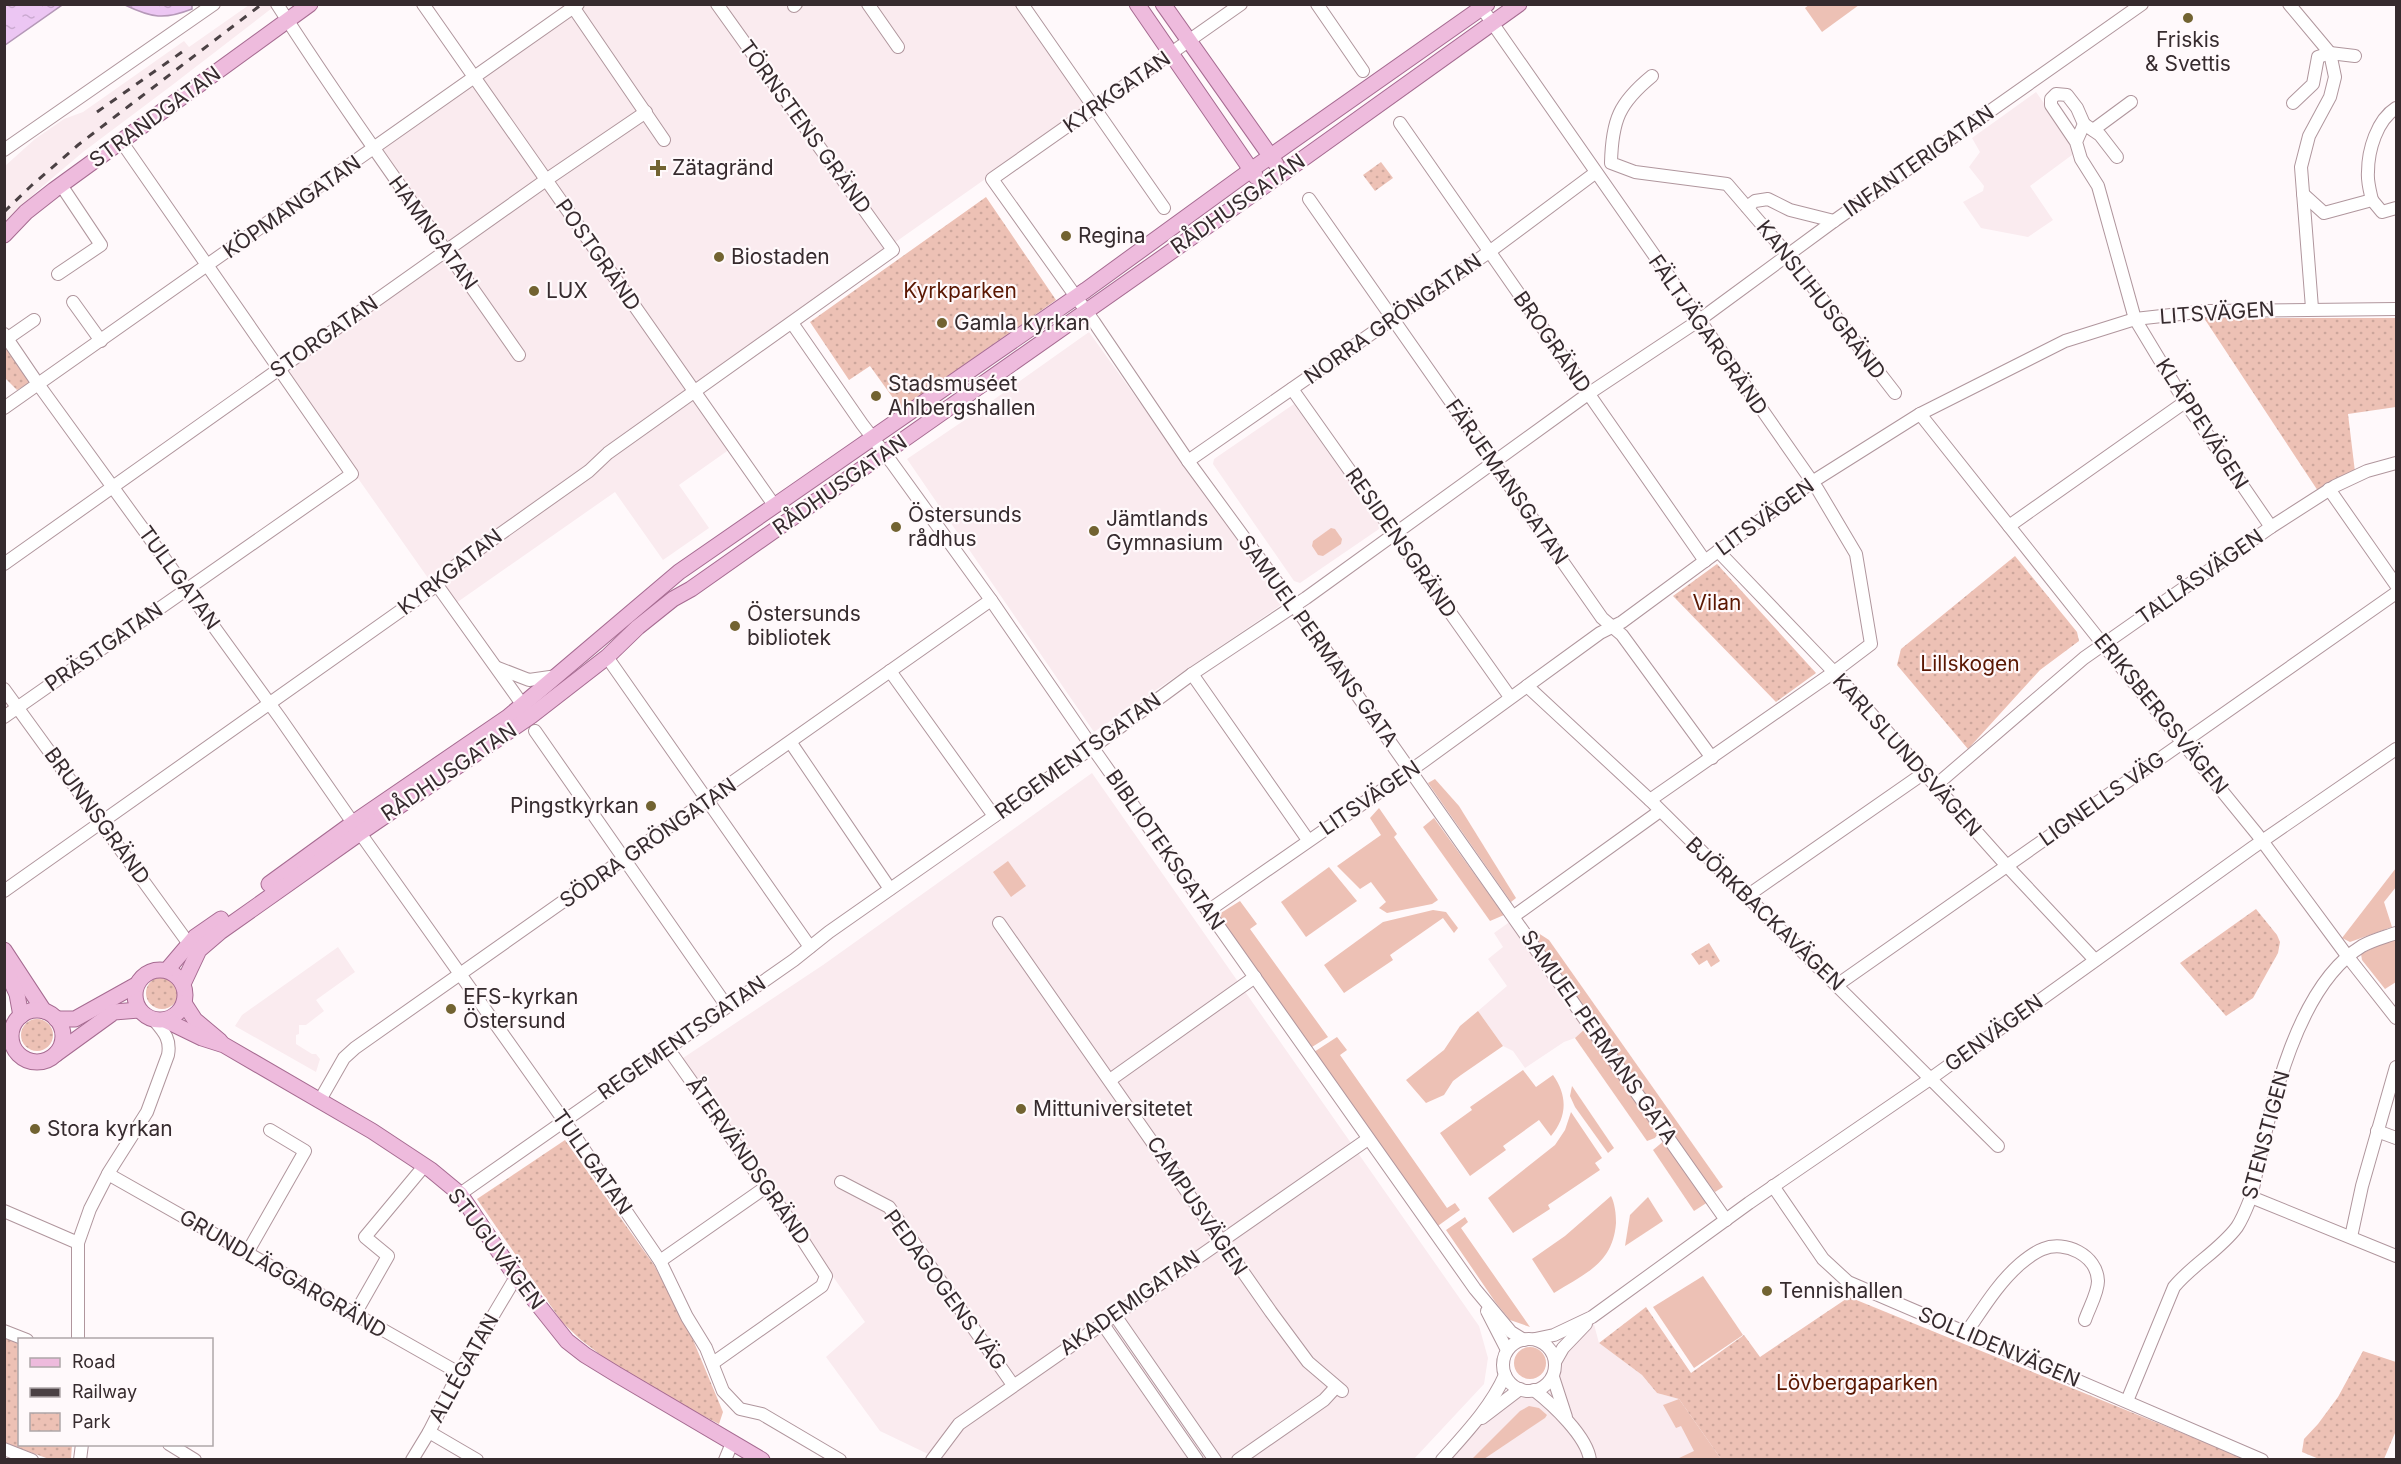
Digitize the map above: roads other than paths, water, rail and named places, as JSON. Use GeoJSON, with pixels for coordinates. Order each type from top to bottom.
{"type":"FeatureCollection","features":[{"type":"Feature","properties":{"kind":"main road","name":"STRANDGATAN"},"geometry":{"type":"LineString","coordinates":[[4,235],[26,213],[61,185],[310,4]]}},
{"type":"Feature","properties":{"kind":"main road"},"geometry":{"type":"LineString","coordinates":[[1137,4],[1263,186]]}},
{"type":"Feature","properties":{"kind":"main road"},"geometry":{"type":"LineString","coordinates":[[1163,4],[1283,173]]}},
{"type":"Feature","properties":{"kind":"main road","name":"RÅDHUSGATAN"},"geometry":{"type":"LineString","coordinates":[[167,970],[195,937],[356,828],[529,717],[608,657],[638,627],[673,599],[691,589],[885,454],[1519,4]]}},
{"type":"Feature","properties":{"kind":"main road","name":"RÅDHUSGATAN"},"geometry":{"type":"LineString","coordinates":[[529,717],[558,676],[663,584],[1075,297],[1482,6]]}},
{"type":"Feature","properties":{"kind":"main road","name":"RÅDHUSGATAN"},"geometry":{"type":"LineString","coordinates":[[183,984],[193,960],[204,945],[356,828]]}},
{"type":"Feature","properties":{"kind":"main road"},"geometry":{"type":"LineString","coordinates":[[4,950],[63,1032],[61,1048],[56,1054]]}},
{"type":"Feature","properties":{"kind":"main road"},"geometry":{"type":"LineString","coordinates":[[4,966],[17,994],[12,1044],[21,1057]]}},
{"type":"Feature","properties":{"kind":"main road"},"geometry":{"type":"LineString","coordinates":[[4,1060],[21,1057],[43,1062],[114,1012],[139,1010],[159,1020],[177,1014],[184,1003],[183,984],[179,978],[167,970],[152,970],[136,985],[75,1019],[36,1010],[13,1026]]}},
{"type":"Feature","properties":{"kind":"main road"},"geometry":{"type":"LineString","coordinates":[[136,985],[135,1002],[139,1010]]}},
{"type":"Feature","properties":{"kind":"main road","name":"STUGUVÄGEN"},"geometry":{"type":"LineString","coordinates":[[184,1003],[195,1020],[224,1045],[400,1147],[426,1165],[460,1194],[516,1278],[567,1341],[585,1355],[762,1460]]}},
{"type":"Feature","properties":{"kind":"main road","name":"STUGUVÄGEN"},"geometry":{"type":"LineString","coordinates":[[159,1020],[224,1045]]}},
{"type":"Feature","properties":{"kind":"street"},"geometry":{"type":"LineString","coordinates":[[4,150],[214,4]]}},
{"type":"Feature","properties":{"kind":"street","name":"HAMNGATAN"},"geometry":{"type":"LineString","coordinates":[[276,4],[373,149],[519,355]]}},
{"type":"Feature","properties":{"kind":"street","name":"POSTGRÄND"},"geometry":{"type":"LineString","coordinates":[[423,4],[774,505]]}},
{"type":"Feature","properties":{"kind":"street","name":"TÖRNSTENS GRÄND"},"geometry":{"type":"LineString","coordinates":[[717,4],[893,250]]}},
{"type":"Feature","properties":{"kind":"street"},"geometry":{"type":"LineString","coordinates":[[868,4],[898,48]]}},
{"type":"Feature","properties":{"kind":"street"},"geometry":{"type":"LineString","coordinates":[[1022,4],[1164,208]]}},
{"type":"Feature","properties":{"kind":"street","name":"KYRKGATAN"},"geometry":{"type":"LineString","coordinates":[[992,179],[1241,4]]}},
{"type":"Feature","properties":{"kind":"street"},"geometry":{"type":"LineString","coordinates":[[1317,4],[1363,71]]}},
{"type":"Feature","properties":{"kind":"street","name":"INFANTERIGATAN"},"geometry":{"type":"LineString","coordinates":[[1698,321],[1833,221],[2142,4]]}},
{"type":"Feature","properties":{"kind":"street"},"geometry":{"type":"LineString","coordinates":[[2289,4],[2330,53],[2335,77],[2330,97],[2309,136],[2301,167],[2312,308]]}},
{"type":"Feature","properties":{"kind":"street"},"geometry":{"type":"LineString","coordinates":[[574,6],[664,140]]}},
{"type":"Feature","properties":{"kind":"street","name":"KÖPMANGATAN"},"geometry":{"type":"LineString","coordinates":[[4,408],[574,6]]}},
{"type":"Feature","properties":{"kind":"street","name":"FÄLTJÄGARGRÄND"},"geometry":{"type":"LineString","coordinates":[[1482,6],[1595,173],[1812,482],[1856,554],[1870,644],[1834,672]]}},
{"type":"Feature","properties":{"kind":"street"},"geometry":{"type":"LineString","coordinates":[[2293,103],[2313,84],[2318,57],[2330,53],[2355,56]]}},
{"type":"Feature","properties":{"kind":"street","name":"KANSLIHUSGRÄND"},"geometry":{"type":"LineString","coordinates":[[1652,76],[1632,93],[1619,111],[1611,163],[1635,171],[1727,184],[1788,255],[1895,393]]}},
{"type":"Feature","properties":{"kind":"street","name":"KLÄPPEVÄGEN"},"geometry":{"type":"LineString","coordinates":[[2088,127],[2067,95],[2056,94],[2051,99],[2051,105],[2076,142],[2081,159],[2098,186],[2135,320],[2185,402],[2271,527]]}},
{"type":"Feature","properties":{"kind":"street"},"geometry":{"type":"LineString","coordinates":[[2076,142],[2088,127],[2131,102]]}},
{"type":"Feature","properties":{"kind":"street"},"geometry":{"type":"LineString","coordinates":[[2397,108],[2391,111],[2376,131],[2367,171],[2372,201],[2382,212],[2397,208]]}},
{"type":"Feature","properties":{"kind":"street","name":"STORGATAN"},"geometry":{"type":"LineString","coordinates":[[4,564],[546,180],[646,112]]}},
{"type":"Feature","properties":{"kind":"street","name":"BROGRÄND"},"geometry":{"type":"LineString","coordinates":[[1400,123],[1705,561]]}},
{"type":"Feature","properties":{"kind":"street"},"geometry":{"type":"LineString","coordinates":[[2088,127],[2100,135],[2118,157]]}},
{"type":"Feature","properties":{"kind":"street"},"geometry":{"type":"LineString","coordinates":[[121,141],[279,369]]}},
{"type":"Feature","properties":{"kind":"street","name":"NORRA GRÖNGATAN"},"geometry":{"type":"LineString","coordinates":[[1188,461],[1489,252],[1595,173]]}},
{"type":"Feature","properties":{"kind":"street","name":"SAMUEL PERMANS GATA"},"geometry":{"type":"LineString","coordinates":[[992,179],[1188,461],[1514,916],[1726,1220]]}},
{"type":"Feature","properties":{"kind":"street"},"geometry":{"type":"LineString","coordinates":[[58,274],[101,244],[61,185]]}},
{"type":"Feature","properties":{"kind":"street"},"geometry":{"type":"LineString","coordinates":[[2302,194],[2324,213],[2372,201]]}},
{"type":"Feature","properties":{"kind":"street","name":"FÄRJEMANSGATAN"},"geometry":{"type":"LineString","coordinates":[[1309,199],[1602,618],[1622,635],[1712,758]]}},
{"type":"Feature","properties":{"kind":"street","name":"KANSLIHUSGRÄND"},"geometry":{"type":"LineString","coordinates":[[1747,207],[1755,201],[1768,199],[1790,210],[1833,221]]}},
{"type":"Feature","properties":{"kind":"street","name":"KYRKGATAN"},"geometry":{"type":"LineString","coordinates":[[4,891],[437,585],[451,569],[589,471],[608,453],[893,250]]}},
{"type":"Feature","properties":{"kind":"street"},"geometry":{"type":"LineString","coordinates":[[73,302],[100,341]]}},
{"type":"Feature","properties":{"kind":"street","name":"LITSVÄGEN"},"geometry":{"type":"LineString","coordinates":[[1208,911],[1410,771],[1510,697],[1612,626],[1622,622],[1812,482],[1920,414],[2065,341],[2135,320],[2207,311],[2312,308],[2397,309]]}},
{"type":"Feature","properties":{"kind":"street"},"geometry":{"type":"LineString","coordinates":[[6,336],[34,320]]}},
{"type":"Feature","properties":{"kind":"street","name":"REGEMENTSGATAN"},"geometry":{"type":"LineString","coordinates":[[460,1194],[1093,747],[1192,674],[1395,535],[1588,394],[1698,321]]}},
{"type":"Feature","properties":{"kind":"street","name":"BIBLIOTEKSGATAN"},"geometry":{"type":"LineString","coordinates":[[792,323],[991,600],[1475,1288],[1511,1332],[1529,1340]]}},
{"type":"Feature","properties":{"kind":"street","name":"TULLGATAN"},"geometry":{"type":"LineString","coordinates":[[6,336],[38,384],[270,704],[660,1261],[713,1363],[723,1391],[740,1409],[762,1414],[840,1460]]}},
{"type":"Feature","properties":{"kind":"street","name":"PRÄSTGATAN"},"geometry":{"type":"LineString","coordinates":[[4,717],[352,474],[279,369]]}},
{"type":"Feature","properties":{"kind":"street","name":"RESIDENSGRÄND"},"geometry":{"type":"LineString","coordinates":[[1292,389],[1510,697]]}},
{"type":"Feature","properties":{"kind":"street"},"geometry":{"type":"LineString","coordinates":[[2009,526],[2185,402]]}},
{"type":"Feature","properties":{"kind":"street","name":"ERIKSBERGSVÄGEN"},"geometry":{"type":"LineString","coordinates":[[1920,414],[2263,841],[2348,957],[2397,1018]]}},
{"type":"Feature","properties":{"kind":"street","name":"TALLÅSVÄGEN"},"geometry":{"type":"LineString","coordinates":[[1935,786],[2059,678],[2271,527],[2329,489],[2367,471],[2397,463]]}},
{"type":"Feature","properties":{"kind":"street"},"geometry":{"type":"LineString","coordinates":[[2329,489],[2397,585]]}},
{"type":"Feature","properties":{"kind":"street","name":"KARLSLUNDSVÄGEN"},"geometry":{"type":"LineString","coordinates":[[1718,551],[1834,672],[2007,866],[2095,960]]}},
{"type":"Feature","properties":{"kind":"street"},"geometry":{"type":"LineString","coordinates":[[437,585],[498,668],[624,859],[726,1005]]}},
{"type":"Feature","properties":{"kind":"street","name":"LIGNELLS VÄG"},"geometry":{"type":"LineString","coordinates":[[1838,985],[2397,593]]}},
{"type":"Feature","properties":{"kind":"street","name":"SÖDRA GRÖNGATAN"},"geometry":{"type":"LineString","coordinates":[[320,1100],[344,1058],[355,1048],[991,600]]}},
{"type":"Feature","properties":{"kind":"street"},"geometry":{"type":"LineString","coordinates":[[608,657],[810,947]]}},
{"type":"Feature","properties":{"kind":"street"},"geometry":{"type":"LineString","coordinates":[[498,668],[529,680],[558,676]]}},
{"type":"Feature","properties":{"kind":"street"},"geometry":{"type":"LineString","coordinates":[[890,672],[994,816]]}},
{"type":"Feature","properties":{"kind":"street"},"geometry":{"type":"LineString","coordinates":[[1650,800],[1834,672]]}},
{"type":"Feature","properties":{"kind":"street"},"geometry":{"type":"LineString","coordinates":[[1192,674],[1308,840]]}},
{"type":"Feature","properties":{"kind":"street","name":"BJÖRKBACKAVÄGEN"},"geometry":{"type":"LineString","coordinates":[[1527,686],[1650,800],[1998,1146]]}},
{"type":"Feature","properties":{"kind":"street","name":"BRUNNSGRÄND"},"geometry":{"type":"LineString","coordinates":[[4,688],[189,944]]}},
{"type":"Feature","properties":{"kind":"street"},"geometry":{"type":"LineString","coordinates":[[791,743],[890,890]]}},
{"type":"Feature","properties":{"kind":"street","name":"GENVÄGEN"},"geometry":{"type":"LineString","coordinates":[[1529,1340],[1554,1335],[1592,1317],[1773,1186],[1930,1079],[2263,841],[2397,749]]}},
{"type":"Feature","properties":{"kind":"street"},"geometry":{"type":"LineString","coordinates":[[1747,896],[1924,773]]}},
{"type":"Feature","properties":{"kind":"street"},"geometry":{"type":"LineString","coordinates":[[1514,916],[1660,811]]}},
{"type":"Feature","properties":{"kind":"street","name":"CAMPUSVÄGEN"},"geometry":{"type":"LineString","coordinates":[[999,923],[1308,1362],[1339,1389],[1238,1460]]}},
{"type":"Feature","properties":{"kind":"street","name":"STENSTIGEN"},"geometry":{"type":"LineString","coordinates":[[2127,1401],[2174,1287],[2185,1274],[2235,1229],[2251,1197],[2283,1067],[2295,1036],[2325,982],[2348,957],[2362,946],[2397,933]]}},
{"type":"Feature","properties":{"kind":"street"},"geometry":{"type":"LineString","coordinates":[[1110,1080],[1255,977]]}},
{"type":"Feature","properties":{"kind":"street"},"geometry":{"type":"LineString","coordinates":[[78,1338],[78,1243],[90,1209],[108,1174],[147,1112],[163,1069],[170,1046],[159,1020]]}},
{"type":"Feature","properties":{"kind":"street","name":"ÅTERVÄNDSGRÄND"},"geometry":{"type":"LineString","coordinates":[[667,1047],[766,1186],[826,1276],[822,1286],[713,1363]]}},
{"type":"Feature","properties":{"kind":"street"},"geometry":{"type":"LineString","coordinates":[[2351,1237],[2377,1131],[2397,1066]]}},
{"type":"Feature","properties":{"kind":"street"},"geometry":{"type":"LineString","coordinates":[[247,1253],[305,1151],[270,1130]]}},
{"type":"Feature","properties":{"kind":"street"},"geometry":{"type":"LineString","coordinates":[[2377,1131],[2397,1138]]}},
{"type":"Feature","properties":{"kind":"street","name":"AKADEMIGATAN"},"geometry":{"type":"LineString","coordinates":[[932,1460],[959,1424],[1368,1139]]}},
{"type":"Feature","properties":{"kind":"street"},"geometry":{"type":"LineString","coordinates":[[355,1314],[388,1256],[365,1237],[426,1165]]}},
{"type":"Feature","properties":{"kind":"street","name":"GRUNDLÄGGARGRÄND"},"geometry":{"type":"LineString","coordinates":[[108,1174],[459,1373]]}},
{"type":"Feature","properties":{"kind":"street","name":"PEDAGOGENS VÄG"},"geometry":{"type":"LineString","coordinates":[[841,1182],[888,1207],[1013,1385]]}},
{"type":"Feature","properties":{"kind":"street"},"geometry":{"type":"LineString","coordinates":[[660,1261],[766,1186]]}},
{"type":"Feature","properties":{"kind":"street","name":"SOLLIDENVÄGEN"},"geometry":{"type":"LineString","coordinates":[[1773,1186],[1823,1259],[1848,1282],[2262,1460]]}},
{"type":"Feature","properties":{"kind":"street"},"geometry":{"type":"LineString","coordinates":[[2251,1197],[2397,1256]]}},
{"type":"Feature","properties":{"kind":"street"},"geometry":{"type":"LineString","coordinates":[[4,1211],[78,1243]]}},
{"type":"Feature","properties":{"kind":"street"},"geometry":{"type":"LineString","coordinates":[[1966,1333],[1987,1302],[2019,1264],[2043,1249],[2060,1246],[2083,1254],[2097,1273],[2098,1283],[2085,1320]]}},
{"type":"Feature","properties":{"kind":"street","name":"ALLÉGATAN"},"geometry":{"type":"LineString","coordinates":[[412,1460],[459,1373],[516,1278]]}},
{"type":"Feature","properties":{"kind":"street","name":"BIBLIOTEKSGATAN"},"geometry":{"type":"LineString","coordinates":[[1475,1288],[1507,1350]]}},
{"type":"Feature","properties":{"kind":"street"},"geometry":{"type":"LineString","coordinates":[[1114,1314],[1215,1460]]}},
{"type":"Feature","properties":{"kind":"street","name":"GENVÄGEN"},"geometry":{"type":"LineString","coordinates":[[1555,1362],[1563,1348],[1592,1317]]}},
{"type":"Feature","properties":{"kind":"street"},"geometry":{"type":"LineString","coordinates":[[1102,1323],[1197,1460]]}},
{"type":"Feature","properties":{"kind":"street"},"geometry":{"type":"LineString","coordinates":[[4,1331],[22,1338]]}},
{"type":"Feature","properties":{"kind":"street"},"geometry":{"type":"LineString","coordinates":[[1442,1460],[1499,1388],[1505,1375],[1504,1357],[1507,1350],[1529,1340],[1544,1344],[1555,1362],[1553,1377],[1567,1421]]}},
{"type":"Feature","properties":{"kind":"street"},"geometry":{"type":"LineString","coordinates":[[1137,1374],[1149,1365]]}},
{"type":"Feature","properties":{"kind":"street"},"geometry":{"type":"LineString","coordinates":[[1505,1375],[1512,1384],[1520,1389],[1534,1390],[1545,1386],[1553,1377]]}},
{"type":"Feature","properties":{"kind":"street"},"geometry":{"type":"LineString","coordinates":[[1467,1431],[1520,1389]]}},
{"type":"Feature","properties":{"kind":"street"},"geometry":{"type":"LineString","coordinates":[[1534,1390],[1567,1421],[1588,1450],[1590,1460]]}},
{"type":"Feature","properties":{"kind":"street"},"geometry":{"type":"LineString","coordinates":[[429,1432],[477,1460]]}},
{"type":"Feature","properties":{"kind":"street"},"geometry":{"type":"LineString","coordinates":[[724,1460],[732,1443]]}},
{"type":"Feature","properties":{"kind":"street"},"geometry":{"type":"LineString","coordinates":[[172,1446],[195,1460]]}},
{"type":"Feature","properties":{"kind":"street"},"geometry":{"type":"LineString","coordinates":[[4,1449],[32,1460]]}},
{"type":"Feature","properties":{"kind":"water"},"geometry":{"type":"Polygon","coordinates":[[[5,4],[62,4],[62,5],[5,45],[5,4]]]}},
{"type":"Feature","properties":{"kind":"water"},"geometry":{"type":"Polygon","coordinates":[[[125,5],[192,5],[192,9],[174,15],[158,16],[143,13],[125,5]]]}},
{"type":"Feature","properties":{"kind":"railway"},"geometry":{"type":"LineString","coordinates":[[4,212],[78,145],[262,4]]}},
{"type":"Feature","properties":{"kind":"railway"},"geometry":{"type":"LineString","coordinates":[[97,112],[182,52]]}},
{"type":"Feature","properties":{"kind":"place","name":"Friskis & Svettis"},"geometry":{"type":"Point","coordinates":[2188,18]}},
{"type":"Feature","properties":{"kind":"place","name":"Zätagränd"},"geometry":{"type":"Point","coordinates":[658,168]}},
{"type":"Feature","properties":{"kind":"place","name":"Regina"},"geometry":{"type":"Point","coordinates":[1066,236]}},
{"type":"Feature","properties":{"kind":"place","name":"Biostaden"},"geometry":{"type":"Point","coordinates":[719,257]}},
{"type":"Feature","properties":{"kind":"place","name":"LUX"},"geometry":{"type":"Point","coordinates":[534,291]}},
{"type":"Feature","properties":{"kind":"place","name":"Gamla kyrkan"},"geometry":{"type":"Point","coordinates":[942,323]}},
{"type":"Feature","properties":{"kind":"place","name":"Stadsmuséet Ahlbergshallen"},"geometry":{"type":"Point","coordinates":[876,396]}},
{"type":"Feature","properties":{"kind":"place","name":"Östersunds rådhus"},"geometry":{"type":"Point","coordinates":[896,527]}},
{"type":"Feature","properties":{"kind":"place","name":"Jämtlands Gymnasium"},"geometry":{"type":"Point","coordinates":[1094,531]}},
{"type":"Feature","properties":{"kind":"place","name":"Östersunds bibliotek"},"geometry":{"type":"Point","coordinates":[735,626]}},
{"type":"Feature","properties":{"kind":"place","name":"Pingstkyrkan"},"geometry":{"type":"Point","coordinates":[651,806]}},
{"type":"Feature","properties":{"kind":"place","name":"EFS-kyrkan Östersund"},"geometry":{"type":"Point","coordinates":[451,1009]}},
{"type":"Feature","properties":{"kind":"place","name":"Mittuniversitetet"},"geometry":{"type":"Point","coordinates":[1021,1109]}},
{"type":"Feature","properties":{"kind":"place","name":"Stora kyrkan"},"geometry":{"type":"Point","coordinates":[35,1129]}},
{"type":"Feature","properties":{"kind":"place","name":"Tennishallen"},"geometry":{"type":"Point","coordinates":[1767,1291]}},
{"type":"Feature","properties":{"kind":"park label","name":"Kyrkparken"},"geometry":{"type":"Point","coordinates":[960,291]}},
{"type":"Feature","properties":{"kind":"park label","name":"Vilan"},"geometry":{"type":"Point","coordinates":[1717,603]}},
{"type":"Feature","properties":{"kind":"park label","name":"Lillskogen"},"geometry":{"type":"Point","coordinates":[1970,664]}},
{"type":"Feature","properties":{"kind":"park label","name":"Lövbergaparken"},"geometry":{"type":"Point","coordinates":[1857,1383]}}]}
